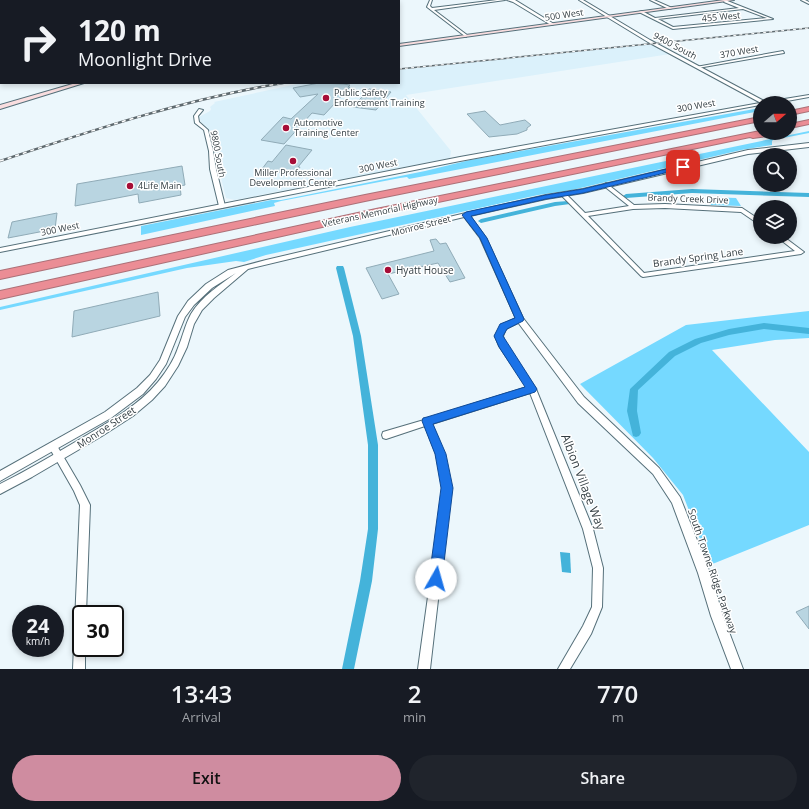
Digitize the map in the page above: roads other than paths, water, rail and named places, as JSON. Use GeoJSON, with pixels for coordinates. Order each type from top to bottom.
{"type":"FeatureCollection","features":[{"type":"Feature","properties":{"kind":"highway"},"geometry":{"type":"LineString","coordinates":[[797,112],[809,109]]}},
{"type":"Feature","properties":{"kind":"highway","name":"Veterans Memorial Highway"},"geometry":{"type":"LineString","coordinates":[[0,275],[357,200],[753,120]]}},
{"type":"Feature","properties":{"kind":"highway"},"geometry":{"type":"LineString","coordinates":[[797,125],[809,122]]}},
{"type":"Feature","properties":{"kind":"highway"},"geometry":{"type":"LineString","coordinates":[[797,130],[809,129]]}},
{"type":"Feature","properties":{"kind":"highway","name":"Veterans Memorial Highway"},"geometry":{"type":"LineString","coordinates":[[0,295],[392,209],[753,134]]}},
{"type":"Feature","properties":{"kind":"highway"},"geometry":{"type":"LineString","coordinates":[[714,142],[753,136]]}},
{"type":"Feature","properties":{"kind":"main road","name":"500 West"},"geometry":{"type":"LineString","coordinates":[[400,45],[732,0]]}},
{"type":"Feature","properties":{"kind":"main road"},"geometry":{"type":"LineString","coordinates":[[0,107],[78,84]]}},
{"type":"Feature","properties":{"kind":"street"},"geometry":{"type":"LineString","coordinates":[[431,0],[428,6],[466,36]]}},
{"type":"Feature","properties":{"kind":"street"},"geometry":{"type":"LineString","coordinates":[[431,9],[504,0]]}},
{"type":"Feature","properties":{"kind":"street"},"geometry":{"type":"LineString","coordinates":[[508,0],[514,1],[552,24]]}},
{"type":"Feature","properties":{"kind":"street","name":"9400 South"},"geometry":{"type":"LineString","coordinates":[[580,0],[649,41],[753,96]]}},
{"type":"Feature","properties":{"kind":"street"},"geometry":{"type":"LineString","coordinates":[[651,0],[670,8]]}},
{"type":"Feature","properties":{"kind":"street"},"geometry":{"type":"LineString","coordinates":[[802,0],[809,3]]}},
{"type":"Feature","properties":{"kind":"street"},"geometry":{"type":"LineString","coordinates":[[725,1],[743,8]]}},
{"type":"Feature","properties":{"kind":"street"},"geometry":{"type":"LineString","coordinates":[[641,12],[654,19],[743,8]]}},
{"type":"Feature","properties":{"kind":"street","name":"455 West"},"geometry":{"type":"LineString","coordinates":[[654,19],[673,28],[771,19],[743,8]]}},
{"type":"Feature","properties":{"kind":"street","name":"370 West"},"geometry":{"type":"LineString","coordinates":[[698,67],[783,52]]}},
{"type":"Feature","properties":{"kind":"street"},"geometry":{"type":"LineString","coordinates":[[797,98],[809,96]]}},
{"type":"Feature","properties":{"kind":"street","name":"300 West"},"geometry":{"type":"LineString","coordinates":[[0,250],[460,160],[753,105]]}},
{"type":"Feature","properties":{"kind":"street","name":"9800 South"},"geometry":{"type":"LineString","coordinates":[[201,110],[196,116],[197,122],[206,130],[222,206]]}},
{"type":"Feature","properties":{"kind":"street","name":"Monroe Street"},"geometry":{"type":"LineString","coordinates":[[0,476],[108,415],[140,391],[153,377],[163,362],[182,316],[191,303],[220,278],[231,272],[266,262],[466,215],[606,185],[748,152],[809,145]]}},
{"type":"Feature","properties":{"kind":"street"},"geometry":{"type":"LineString","coordinates":[[606,185],[633,207]]}},
{"type":"Feature","properties":{"kind":"street"},"geometry":{"type":"LineString","coordinates":[[563,194],[584,215]]}},
{"type":"Feature","properties":{"kind":"street","name":"Brandy Creek Drive"},"geometry":{"type":"LineString","coordinates":[[584,215],[633,207],[665,206],[742,210],[753,218]]}},
{"type":"Feature","properties":{"kind":"street","name":"South Towne Ridge Parkway"},"geometry":{"type":"LineString","coordinates":[[466,215],[483,238],[520,319],[581,400],[656,471],[676,500],[704,573],[717,616],[737,669]]}},
{"type":"Feature","properties":{"kind":"street","name":"Brandy Spring Lane"},"geometry":{"type":"LineString","coordinates":[[584,215],[643,274],[801,252],[790,244]]}},
{"type":"Feature","properties":{"kind":"street","name":"Monroe Street"},"geometry":{"type":"LineString","coordinates":[[0,489],[123,417],[153,393],[172,368],[183,345],[190,324],[201,305],[218,289],[246,268]]}},
{"type":"Feature","properties":{"kind":"street","name":"Albion Village Way"},"geometry":{"type":"LineString","coordinates":[[520,319],[503,327],[499,336],[502,344],[532,389],[588,529],[598,568],[597,607],[588,630],[564,669]]}},
{"type":"Feature","properties":{"kind":"street"},"geometry":{"type":"LineString","coordinates":[[386,435],[532,389]]}},
{"type":"Feature","properties":{"kind":"street"},"geometry":{"type":"LineString","coordinates":[[424,669],[447,488],[440,454],[427,421]]}},
{"type":"Feature","properties":{"kind":"street"},"geometry":{"type":"LineString","coordinates":[[53,447],[74,482],[85,505],[81,605]]}},
{"type":"Feature","properties":{"kind":"street"},"geometry":{"type":"LineString","coordinates":[[79,657],[79,669]]}},
{"type":"Feature","properties":{"kind":"waterway"},"geometry":{"type":"LineString","coordinates":[[626,196],[692,191],[809,195]]}},
{"type":"Feature","properties":{"kind":"waterway"},"geometry":{"type":"LineString","coordinates":[[481,221],[555,204],[568,203]]}},
{"type":"Feature","properties":{"kind":"waterway"},"geometry":{"type":"LineString","coordinates":[[340,268],[357,336],[373,445],[373,529],[366,581],[348,669]]}},
{"type":"Feature","properties":{"kind":"waterway"},"geometry":{"type":"LineString","coordinates":[[636,433],[632,411],[634,389],[672,354],[698,341],[729,332],[764,326],[809,331]]}},
{"type":"Feature","properties":{"kind":"railway"},"geometry":{"type":"LineString","coordinates":[[400,69],[809,28]]}},
{"type":"Feature","properties":{"kind":"railway"},"geometry":{"type":"LineString","coordinates":[[0,161],[140,116],[211,98],[278,84]]}},
{"type":"Feature","properties":{"kind":"place","name":"Public Safety Enforcement Training"},"geometry":{"type":"Point","coordinates":[326,98]}},
{"type":"Feature","properties":{"kind":"place","name":"Automotive Training Center"},"geometry":{"type":"Point","coordinates":[286,128]}},
{"type":"Feature","properties":{"kind":"place","name":"Miller Professional Development Center"},"geometry":{"type":"Point","coordinates":[293,161]}},
{"type":"Feature","properties":{"kind":"place","name":"4Life Main"},"geometry":{"type":"Point","coordinates":[130,186]}},
{"type":"Feature","properties":{"kind":"place","name":"Hyatt House"},"geometry":{"type":"Point","coordinates":[388,270]}}]}
